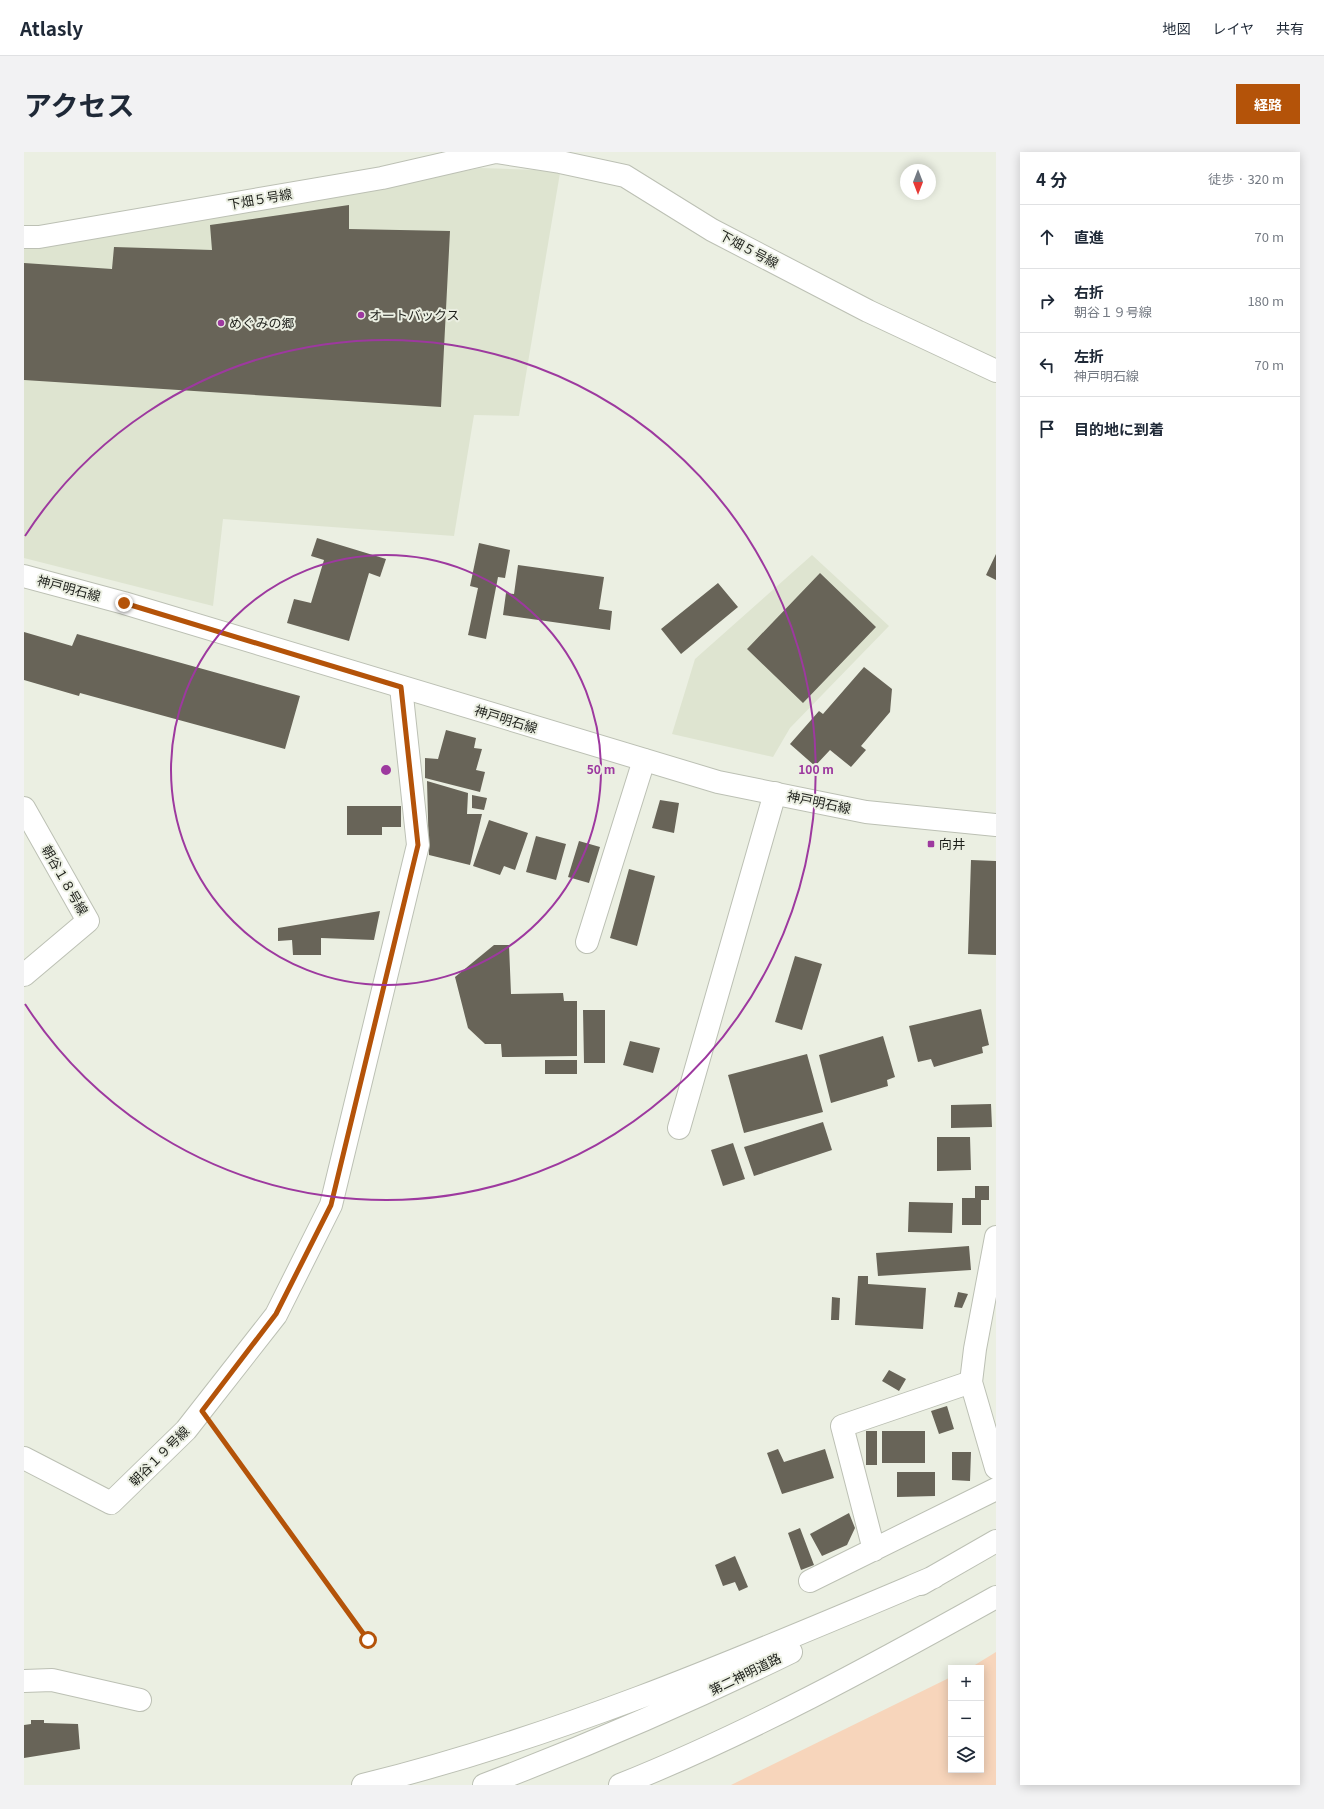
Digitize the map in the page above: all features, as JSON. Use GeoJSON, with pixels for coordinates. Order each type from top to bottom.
{"type":"FeatureCollection","features":[{"type":"Feature","properties":{"kind":"main road","name":"下畑５号線"},"geometry":{"type":"LineString","coordinates":[[24,238],[47,236],[382,178],[496,152],[560,162],[625,176],[719,233],[868,311],[996,371]]}},
{"type":"Feature","properties":{"kind":"main road","name":"神戸明石線"},"geometry":{"type":"LineString","coordinates":[[24,576],[124,603],[718,782],[866,812],[996,825]]}},
{"type":"Feature","properties":{"kind":"main road","name":"朝谷１９号線"},"geometry":{"type":"LineString","coordinates":[[24,1458],[111,1503],[186,1430],[276,1314],[331,1205],[418,845],[401,687]]}},
{"type":"Feature","properties":{"kind":"main road"},"geometry":{"type":"LineString","coordinates":[[587,942],[644,760]]}},
{"type":"Feature","properties":{"kind":"main road"},"geometry":{"type":"LineString","coordinates":[[679,1128],[775,793]]}},
{"type":"Feature","properties":{"kind":"main road","name":"朝谷１８号線"},"geometry":{"type":"LineString","coordinates":[[24,808],[88,921],[24,974]]}},
{"type":"Feature","properties":{"kind":"main road"},"geometry":{"type":"LineString","coordinates":[[996,1237],[971,1382],[996,1468]]}},
{"type":"Feature","properties":{"kind":"main road"},"geometry":{"type":"LineString","coordinates":[[874,1550],[842,1426],[971,1382]]}},
{"type":"Feature","properties":{"kind":"main road"},"geometry":{"type":"LineString","coordinates":[[810,1581],[996,1489]]}},
{"type":"Feature","properties":{"kind":"main road","name":"第二神明道路"},"geometry":{"type":"LineString","coordinates":[[484,1785],[580,1748],[713,1690],[823,1636],[996,1541]]}},
{"type":"Feature","properties":{"kind":"main road"},"geometry":{"type":"LineString","coordinates":[[363,1785],[459,1760],[616,1708],[728,1664],[934,1576]]}},
{"type":"Feature","properties":{"kind":"main road"},"geometry":{"type":"LineString","coordinates":[[620,1785],[758,1723],[856,1674],[996,1597]]}},
{"type":"Feature","properties":{"kind":"main road"},"geometry":{"type":"LineString","coordinates":[[24,1681],[52,1680],[140,1700]]}},
{"type":"Feature","properties":{"kind":"path"},"geometry":{"type":"LineString","coordinates":[[202,1411],[368,1640]]}},
{"type":"Feature","properties":{"kind":"shaded area"},"geometry":{"type":"Polygon","coordinates":[[[481,168],[536,170],[560,173],[519,416],[474,415],[454,536],[223,519],[213,606],[24,558],[24,248],[481,168]]]}},
{"type":"Feature","properties":{"kind":"shaded area"},"geometry":{"type":"Polygon","coordinates":[[[812,555],[889,626],[790,728],[773,757],[672,734],[695,659],[812,555]]]}},
{"type":"Feature","properties":{"kind":"shaded area"},"geometry":{"type":"Polygon","coordinates":[[[996,1652],[996,1785],[731,1785],[948,1678],[948,1773],[984,1773],[984,1665],[975,1665],[996,1652]]]}},
{"type":"Feature","properties":{"kind":"building"},"geometry":{"type":"Polygon","coordinates":[[[349,205],[349,229],[450,231],[441,407],[24,380],[24,263],[112,269],[114,247],[212,250],[210,225],[349,205]]]}},
{"type":"Feature","properties":{"kind":"building"},"geometry":{"type":"Polygon","coordinates":[[[317,538],[386,559],[380,577],[369,573],[349,641],[287,623],[294,599],[311,603],[324,560],[311,556],[317,538]]]}},
{"type":"Feature","properties":{"kind":"building"},"geometry":{"type":"Polygon","coordinates":[[[479,543],[510,550],[505,578],[498,577],[486,639],[468,635],[478,588],[470,586],[479,543]]]}},
{"type":"Feature","properties":{"kind":"building"},"geometry":{"type":"Polygon","coordinates":[[[996,554],[996,580],[986,575],[996,554]]]}},
{"type":"Feature","properties":{"kind":"building"},"geometry":{"type":"Polygon","coordinates":[[[518,565],[604,577],[599,609],[612,611],[610,630],[503,615],[506,593],[514,594],[518,565]]]}},
{"type":"Feature","properties":{"kind":"building"},"geometry":{"type":"Polygon","coordinates":[[[820,573],[876,627],[803,703],[747,649],[820,573]]]}},
{"type":"Feature","properties":{"kind":"building"},"geometry":{"type":"Polygon","coordinates":[[[718,583],[738,607],[681,654],[661,629],[718,583]]]}},
{"type":"Feature","properties":{"kind":"building"},"geometry":{"type":"Polygon","coordinates":[[[24,632],[72,646],[77,634],[300,696],[285,749],[80,693],[79,696],[24,680],[24,632]]]}},
{"type":"Feature","properties":{"kind":"building"},"geometry":{"type":"Polygon","coordinates":[[[864,667],[892,689],[890,712],[861,746],[866,750],[851,767],[830,750],[815,766],[790,744],[819,711],[823,714],[864,667]]]}},
{"type":"Feature","properties":{"kind":"building"},"geometry":{"type":"Polygon","coordinates":[[[446,730],[476,738],[474,748],[482,749],[476,770],[485,772],[480,792],[425,778],[425,758],[438,759],[446,730]]]}},
{"type":"Feature","properties":{"kind":"building"},"geometry":{"type":"Polygon","coordinates":[[[427,781],[468,793],[467,814],[482,814],[470,865],[429,855],[427,781]]]}},
{"type":"Feature","properties":{"kind":"building"},"geometry":{"type":"Polygon","coordinates":[[[472,795],[487,798],[484,810],[472,808],[472,795]]]}},
{"type":"Feature","properties":{"kind":"building"},"geometry":{"type":"Polygon","coordinates":[[[660,800],[679,803],[674,833],[652,828],[660,800]]]}},
{"type":"Feature","properties":{"kind":"building"},"geometry":{"type":"Polygon","coordinates":[[[347,806],[401,806],[401,827],[382,827],[382,835],[347,835],[347,806]]]}},
{"type":"Feature","properties":{"kind":"building"},"geometry":{"type":"Polygon","coordinates":[[[489,820],[528,833],[515,870],[504,866],[500,875],[473,866],[489,820]]]}},
{"type":"Feature","properties":{"kind":"building"},"geometry":{"type":"Polygon","coordinates":[[[536,836],[566,844],[556,880],[526,872],[536,836]]]}},
{"type":"Feature","properties":{"kind":"building"},"geometry":{"type":"Polygon","coordinates":[[[579,841],[600,847],[589,883],[568,877],[579,841]]]}},
{"type":"Feature","properties":{"kind":"building"},"geometry":{"type":"Polygon","coordinates":[[[971,860],[996,861],[996,955],[968,954],[971,860]]]}},
{"type":"Feature","properties":{"kind":"building"},"geometry":{"type":"Polygon","coordinates":[[[629,869],[655,876],[637,946],[610,938],[629,869]]]}},
{"type":"Feature","properties":{"kind":"building"},"geometry":{"type":"Polygon","coordinates":[[[380,911],[374,940],[321,938],[321,955],[293,955],[292,940],[278,941],[278,928],[380,911]]]}},
{"type":"Feature","properties":{"kind":"building"},"geometry":{"type":"Polygon","coordinates":[[[494,945],[509,945],[511,994],[563,993],[564,1001],[577,1001],[577,1056],[502,1057],[501,1044],[485,1044],[468,1028],[455,977],[494,945]]]}},
{"type":"Feature","properties":{"kind":"building"},"geometry":{"type":"Polygon","coordinates":[[[795,956],[822,964],[802,1030],[775,1022],[795,956]]]}},
{"type":"Feature","properties":{"kind":"building"},"geometry":{"type":"Polygon","coordinates":[[[981,1009],[989,1045],[982,1047],[983,1053],[934,1067],[931,1059],[918,1062],[909,1026],[981,1009]]]}},
{"type":"Feature","properties":{"kind":"building"},"geometry":{"type":"Polygon","coordinates":[[[583,1010],[605,1010],[605,1063],[584,1063],[583,1010]]]}},
{"type":"Feature","properties":{"kind":"building"},"geometry":{"type":"Polygon","coordinates":[[[883,1036],[895,1077],[887,1080],[888,1086],[831,1103],[819,1055],[883,1036]]]}},
{"type":"Feature","properties":{"kind":"building"},"geometry":{"type":"Polygon","coordinates":[[[630,1041],[660,1048],[653,1073],[623,1065],[630,1041]]]}},
{"type":"Feature","properties":{"kind":"building"},"geometry":{"type":"Polygon","coordinates":[[[807,1054],[823,1112],[744,1133],[728,1075],[807,1054]]]}},
{"type":"Feature","properties":{"kind":"building"},"geometry":{"type":"Polygon","coordinates":[[[545,1060],[577,1060],[577,1074],[545,1074],[545,1060]]]}},
{"type":"Feature","properties":{"kind":"building"},"geometry":{"type":"Polygon","coordinates":[[[991,1104],[992,1127],[951,1128],[951,1105],[991,1104]]]}},
{"type":"Feature","properties":{"kind":"building"},"geometry":{"type":"Polygon","coordinates":[[[823,1122],[832,1150],[754,1176],[744,1147],[823,1122]]]}},
{"type":"Feature","properties":{"kind":"building"},"geometry":{"type":"Polygon","coordinates":[[[937,1137],[970,1137],[971,1170],[937,1171],[937,1137]]]}},
{"type":"Feature","properties":{"kind":"building"},"geometry":{"type":"Polygon","coordinates":[[[733,1143],[745,1179],[723,1186],[711,1150],[733,1143]]]}},
{"type":"Feature","properties":{"kind":"building"},"geometry":{"type":"Polygon","coordinates":[[[975,1186],[989,1186],[989,1200],[981,1200],[981,1225],[962,1225],[962,1198],[975,1198],[975,1186]]]}},
{"type":"Feature","properties":{"kind":"building"},"geometry":{"type":"Polygon","coordinates":[[[909,1202],[953,1203],[952,1233],[908,1232],[909,1202]]]}},
{"type":"Feature","properties":{"kind":"building"},"geometry":{"type":"Polygon","coordinates":[[[969,1246],[971,1270],[878,1276],[876,1253],[969,1246]]]}},
{"type":"Feature","properties":{"kind":"building"},"geometry":{"type":"Polygon","coordinates":[[[858,1276],[868,1276],[868,1284],[926,1288],[923,1329],[855,1325],[858,1276]]]}},
{"type":"Feature","properties":{"kind":"building"},"geometry":{"type":"Polygon","coordinates":[[[958,1292],[968,1294],[962,1308],[954,1307],[958,1292]]]}},
{"type":"Feature","properties":{"kind":"building"},"geometry":{"type":"Polygon","coordinates":[[[832,1297],[840,1298],[839,1320],[831,1320],[832,1297]]]}},
{"type":"Feature","properties":{"kind":"building"},"geometry":{"type":"Polygon","coordinates":[[[889,1370],[906,1379],[899,1391],[882,1381],[889,1370]]]}},
{"type":"Feature","properties":{"kind":"building"},"geometry":{"type":"Polygon","coordinates":[[[947,1406],[954,1429],[939,1434],[931,1411],[947,1406]]]}},
{"type":"Feature","properties":{"kind":"building"},"geometry":{"type":"Polygon","coordinates":[[[866,1431],[877,1431],[877,1465],[866,1465],[866,1431]]]}},
{"type":"Feature","properties":{"kind":"building"},"geometry":{"type":"Polygon","coordinates":[[[882,1431],[925,1431],[925,1463],[882,1463],[882,1431]]]}},
{"type":"Feature","properties":{"kind":"building"},"geometry":{"type":"Polygon","coordinates":[[[778,1449],[784,1462],[825,1449],[834,1478],[782,1494],[767,1453],[778,1449]]]}},
{"type":"Feature","properties":{"kind":"building"},"geometry":{"type":"Polygon","coordinates":[[[952,1452],[971,1452],[970,1481],[952,1480],[952,1452]]]}},
{"type":"Feature","properties":{"kind":"building"},"geometry":{"type":"Polygon","coordinates":[[[897,1472],[935,1472],[935,1496],[897,1497],[897,1472]]]}},
{"type":"Feature","properties":{"kind":"building"},"geometry":{"type":"Polygon","coordinates":[[[849,1513],[855,1528],[847,1545],[822,1556],[810,1534],[849,1513]]]}},
{"type":"Feature","properties":{"kind":"building"},"geometry":{"type":"Polygon","coordinates":[[[800,1528],[814,1565],[801,1570],[788,1533],[800,1528]]]}},
{"type":"Feature","properties":{"kind":"building"},"geometry":{"type":"Polygon","coordinates":[[[735,1556],[748,1587],[739,1591],[735,1582],[723,1586],[715,1565],[735,1556]]]}},
{"type":"Feature","properties":{"kind":"building"},"geometry":{"type":"Polygon","coordinates":[[[31,1720],[44,1720],[44,1723],[78,1724],[80,1749],[24,1758],[24,1725],[31,1724],[31,1720]]]}},
{"type":"Feature","properties":{"kind":"place","name":"オートバックス"},"geometry":{"type":"Point","coordinates":[361,315]}},
{"type":"Feature","properties":{"kind":"place","name":"めぐみの郷"},"geometry":{"type":"Point","coordinates":[221,323]}},
{"type":"Feature","properties":{"kind":"place","name":"向井"},"geometry":{"type":"Point","coordinates":[931,844]}},
{"type":"Feature","properties":{"kind":"route"},"geometry":{"type":"LineString","coordinates":[[124,603],[401,687],[418,845],[331,1205],[276,1314],[202,1411],[368,1640]]}}]}
